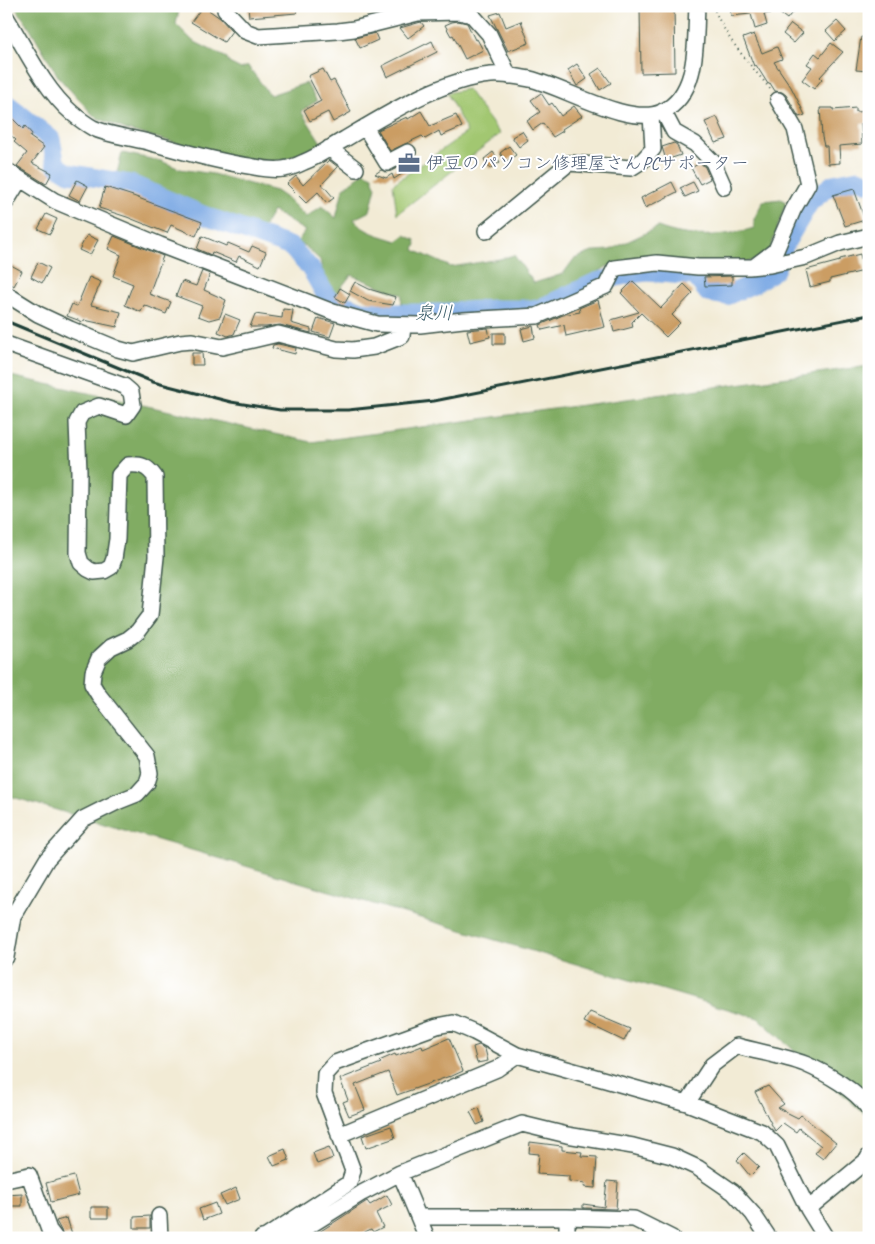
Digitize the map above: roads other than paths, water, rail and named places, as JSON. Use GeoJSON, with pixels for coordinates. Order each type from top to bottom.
{"type":"FeatureCollection","features":[{"type":"Feature","properties":{"kind":"street"},"geometry":{"type":"LineString","coordinates":[[6,17],[47,84],[59,100],[72,113],[93,128],[236,164],[268,169],[284,169],[306,162],[365,127],[435,91],[455,83],[492,75],[531,80],[636,116],[657,113],[674,103],[684,91],[690,79],[693,65],[697,6]]}},
{"type":"Feature","properties":{"kind":"street"},"geometry":{"type":"LineString","coordinates":[[225,10],[245,31],[258,36],[338,31],[354,29],[418,13],[459,12],[472,16],[489,34],[509,76]]}},
{"type":"Feature","properties":{"kind":"street"},"geometry":{"type":"LineString","coordinates":[[755,266],[776,250],[793,210],[808,184],[796,129],[778,100]]}},
{"type":"Feature","properties":{"kind":"street"},"geometry":{"type":"LineString","coordinates":[[657,113],[674,132],[695,144],[714,162],[724,187]]}},
{"type":"Feature","properties":{"kind":"street"},"geometry":{"type":"LineString","coordinates":[[486,231],[569,163],[630,168],[642,160],[653,149],[657,113]]}},
{"type":"Feature","properties":{"kind":"street"},"geometry":{"type":"LineString","coordinates":[[365,127],[387,163],[408,152]]}},
{"type":"Feature","properties":{"kind":"street"},"geometry":{"type":"LineString","coordinates":[[329,148],[356,169]]}},
{"type":"Feature","properties":{"kind":"street"},"geometry":{"type":"LineString","coordinates":[[6,170],[55,201],[160,245],[334,312],[377,324],[420,325],[463,320],[537,316],[606,286],[615,268],[658,263],[698,267],[770,265],[806,258],[840,243],[869,236]]}},
{"type":"Feature","properties":{"kind":"street"},"geometry":{"type":"LineString","coordinates":[[6,202],[20,179]]}},
{"type":"Feature","properties":{"kind":"street"},"geometry":{"type":"LineString","coordinates":[[6,294],[38,314],[70,329],[118,349],[134,353],[192,341],[222,347],[278,334],[336,349],[353,350],[374,347],[402,336],[403,325]]}},
{"type":"Feature","properties":{"kind":"street"},"geometry":{"type":"LineString","coordinates":[[6,344],[124,386],[130,392],[134,405],[126,415],[99,406],[82,414],[76,422],[79,472],[78,553],[81,563],[94,572],[111,568],[117,539],[119,475],[128,465],[138,464],[148,467],[155,477],[156,557],[150,615],[138,631],[128,639],[111,647],[99,658],[93,672],[92,684],[148,756],[150,773],[147,783],[137,794],[82,819],[47,859],[13,916],[6,957]]}},
{"type":"Feature","properties":{"kind":"street"},"geometry":{"type":"LineString","coordinates":[[262,1238],[349,1183],[353,1171],[324,1093],[325,1074],[335,1063],[438,1026],[453,1023],[517,1055],[687,1103],[762,1132],[777,1146],[808,1209],[826,1238]]}},
{"type":"Feature","properties":{"kind":"street"},"geometry":{"type":"LineString","coordinates":[[687,1103],[712,1064],[737,1046],[805,1064],[843,1085],[863,1100],[869,1109]]}},
{"type":"Feature","properties":{"kind":"street"},"geometry":{"type":"LineString","coordinates":[[339,1135],[497,1069],[517,1055]]}},
{"type":"Feature","properties":{"kind":"street"},"geometry":{"type":"LineString","coordinates":[[286,1238],[400,1173],[522,1124],[567,1135],[633,1146],[672,1156],[698,1168],[733,1192],[753,1214],[768,1238]]}},
{"type":"Feature","properties":{"kind":"street"},"geometry":{"type":"LineString","coordinates":[[808,1209],[867,1160],[869,1156]]}},
{"type":"Feature","properties":{"kind":"street"},"geometry":{"type":"LineString","coordinates":[[400,1173],[426,1238]]}},
{"type":"Feature","properties":{"kind":"street"},"geometry":{"type":"LineString","coordinates":[[6,1180],[29,1175],[49,1230],[55,1238]]}},
{"type":"Feature","properties":{"kind":"street"},"geometry":{"type":"LineString","coordinates":[[159,1216],[160,1238]]}},
{"type":"Feature","properties":{"kind":"street"},"geometry":{"type":"LineString","coordinates":[[419,1217],[634,1219],[672,1238]]}},
{"type":"Feature","properties":{"kind":"street"},"geometry":{"type":"LineString","coordinates":[[567,1217],[567,1238]]}},
{"type":"Feature","properties":{"kind":"waterway","name":"泉川"},"geometry":{"type":"LineString","coordinates":[[6,103],[51,139],[56,165],[69,173],[131,184],[203,215],[291,247],[311,269],[328,299],[362,311],[436,313],[492,309],[538,309],[596,282],[647,272],[695,276],[708,293],[726,296],[755,283],[775,270],[785,244],[810,202],[833,184],[858,179],[869,183]]}},
{"type":"Feature","properties":{"kind":"railway"},"geometry":{"type":"LineString","coordinates":[[6,321],[153,382],[231,402],[280,410],[348,410],[434,401],[869,315]]}},
{"type":"Feature","properties":{"kind":"place","name":"伊豆のパソコン修理屋さんPCサポーター"},"geometry":{"type":"Point","coordinates":[409,163]}}]}
